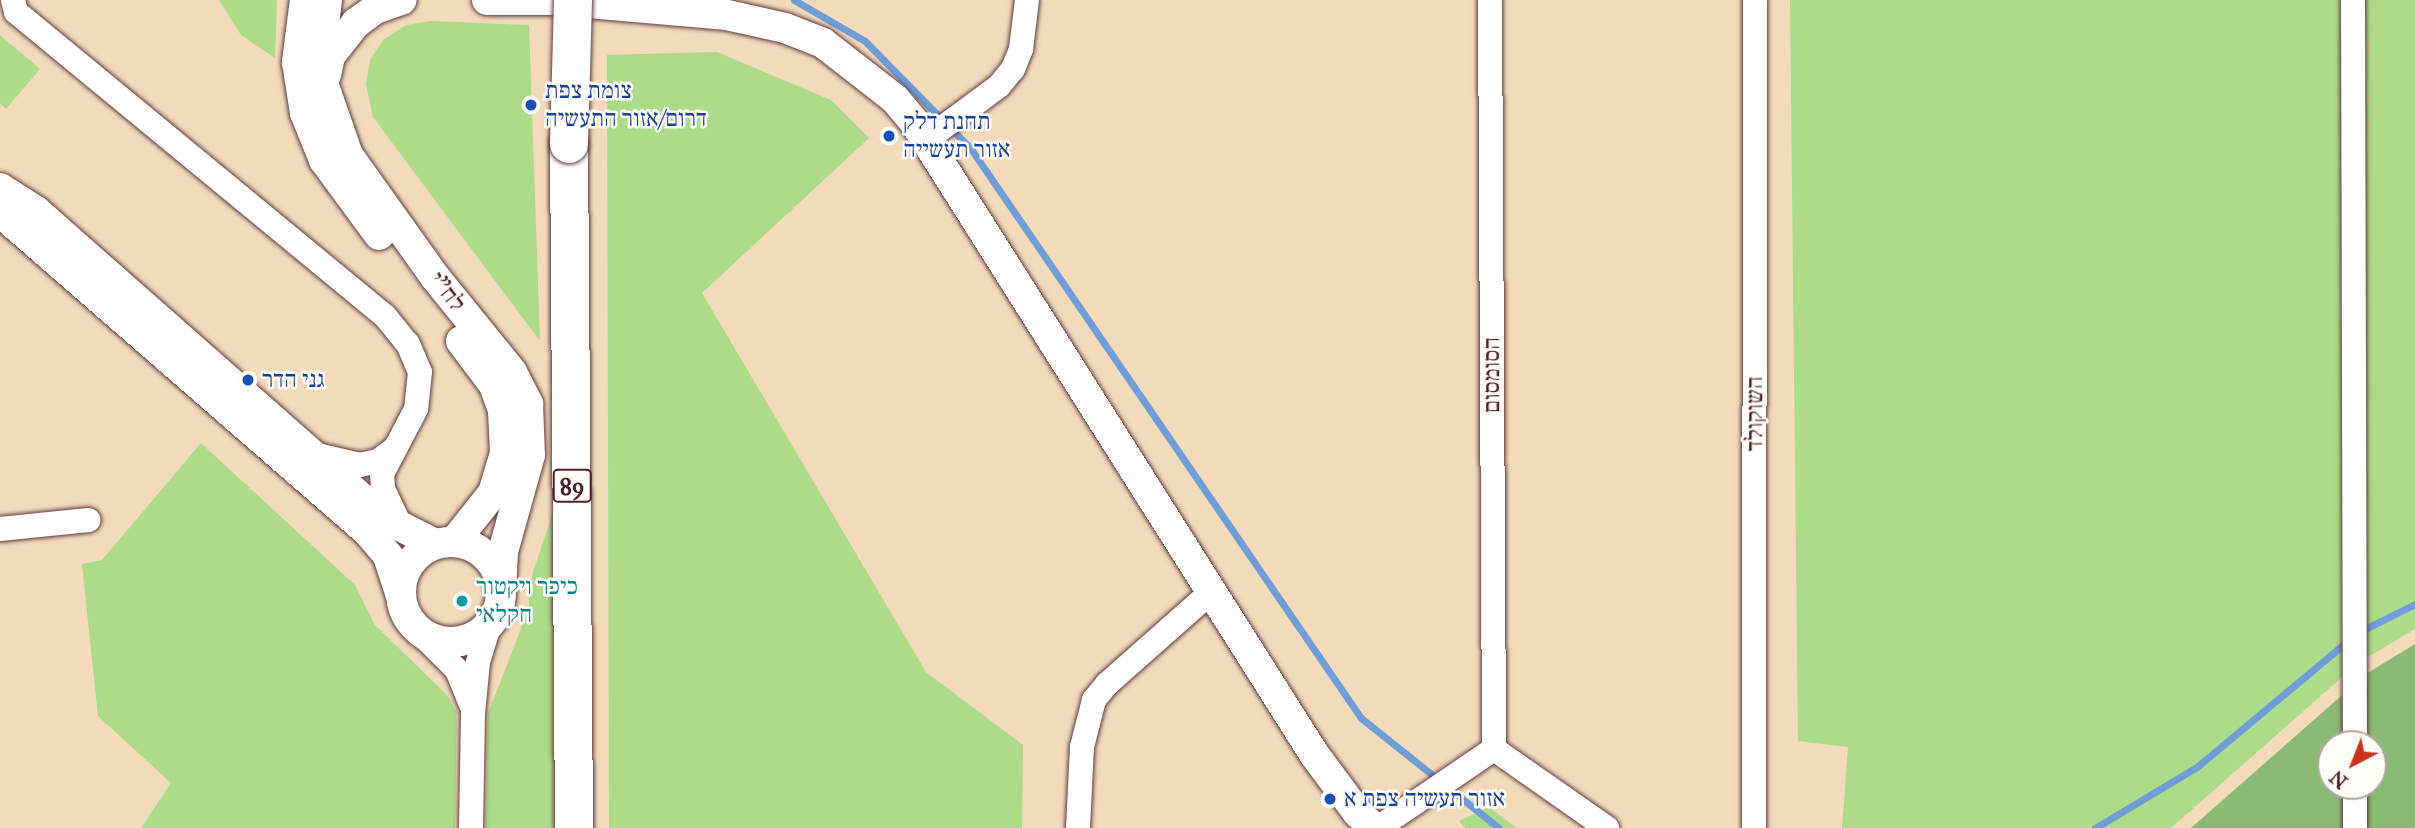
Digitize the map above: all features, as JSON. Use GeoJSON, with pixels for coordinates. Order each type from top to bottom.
{"type":"FeatureCollection","features":[{"type":"Feature","properties":{"kind":"highway","name":"89"},"geometry":{"type":"LineString","coordinates":[[573,0],[569,144],[574,828]]}},
{"type":"Feature","properties":{"kind":"street"},"geometry":{"type":"LineString","coordinates":[[13,0],[16,12],[386,317],[408,344],[420,372],[416,409],[382,474],[383,489],[402,529]]}},
{"type":"Feature","properties":{"kind":"street","name":"לח\"י"},"geometry":{"type":"LineString","coordinates":[[305,0],[298,37],[299,90],[324,160],[484,370],[503,410],[501,472],[482,509],[445,543]]}},
{"type":"Feature","properties":{"kind":"street","name":"לח\"י"},"geometry":{"type":"LineString","coordinates":[[327,0],[321,40],[324,86],[338,134],[360,178],[512,372],[528,404],[530,456],[503,552],[501,591]]}},
{"type":"Feature","properties":{"kind":"street"},"geometry":{"type":"LineString","coordinates":[[324,86],[330,56],[356,23],[375,9],[401,0]]}},
{"type":"Feature","properties":{"kind":"street"},"geometry":{"type":"LineString","coordinates":[[486,0],[554,0],[727,15],[785,28],[823,43],[867,74],[894,99],[926,140],[1314,754],[1357,812],[1376,828],[1494,749],[1607,828]]}},
{"type":"Feature","properties":{"kind":"street"},"geometry":{"type":"LineString","coordinates":[[926,140],[999,86],[1013,69],[1021,49],[1027,0]]}},
{"type":"Feature","properties":{"kind":"street","name":"הסומסום"},"geometry":{"type":"LineString","coordinates":[[1490,0],[1494,749]]}},
{"type":"Feature","properties":{"kind":"street","name":"השוקולד"},"geometry":{"type":"LineString","coordinates":[[1754,828],[1755,0]]}},
{"type":"Feature","properties":{"kind":"street"},"geometry":{"type":"LineString","coordinates":[[2353,0],[2355,730]]}},
{"type":"Feature","properties":{"kind":"street"},"geometry":{"type":"LineString","coordinates":[[0,188],[36,211],[402,529],[481,552],[498,576],[501,591],[478,662],[473,713],[471,828]]}},
{"type":"Feature","properties":{"kind":"street"},"geometry":{"type":"LineString","coordinates":[[0,212],[369,533],[388,556],[402,606],[417,630],[457,670],[473,713]]}},
{"type":"Feature","properties":{"kind":"street"},"geometry":{"type":"LineString","coordinates":[[313,454],[360,465],[378,461],[394,449]]}},
{"type":"Feature","properties":{"kind":"street"},"geometry":{"type":"LineString","coordinates":[[0,529],[89,520]]}},
{"type":"Feature","properties":{"kind":"street"},"geometry":{"type":"LineString","coordinates":[[400,593],[410,562],[445,543]]}},
{"type":"Feature","properties":{"kind":"street"},"geometry":{"type":"LineString","coordinates":[[1078,828],[1082,747],[1094,700],[1211,592]]}},
{"type":"Feature","properties":{"kind":"street"},"geometry":{"type":"LineString","coordinates":[[417,630],[447,642],[463,641],[490,624]]}},
{"type":"Feature","properties":{"kind":"street"},"geometry":{"type":"LineString","coordinates":[[2355,800],[2355,828]]}},
{"type":"Feature","properties":{"kind":"green space"},"geometry":{"type":"Polygon","coordinates":[[[219,0],[277,0],[275,58],[241,35],[219,0]]]}},
{"type":"Feature","properties":{"kind":"green space"},"geometry":{"type":"Polygon","coordinates":[[[1790,0],[2415,0],[2415,629],[2358,663],[2171,828],[1842,828],[1848,747],[1798,741],[1790,0]]]}},
{"type":"Feature","properties":{"kind":"green space"},"geometry":{"type":"Polygon","coordinates":[[[430,21],[529,25],[540,341],[373,117],[366,84],[370,60],[383,40],[406,25],[430,21]]]}},
{"type":"Feature","properties":{"kind":"green space"},"geometry":{"type":"Polygon","coordinates":[[[0,35],[40,69],[6,109],[0,103],[0,35]]]}},
{"type":"Feature","properties":{"kind":"green space"},"geometry":{"type":"Polygon","coordinates":[[[717,52],[831,100],[869,138],[702,293],[926,672],[1023,745],[1022,828],[609,828],[607,55],[717,52]]]}},
{"type":"Feature","properties":{"kind":"green space"},"geometry":{"type":"Polygon","coordinates":[[[201,443],[355,585],[375,625],[446,694],[457,712],[455,828],[141,828],[171,783],[98,716],[82,564],[102,560],[201,443]]]}},
{"type":"Feature","properties":{"kind":"green space"},"geometry":{"type":"Polygon","coordinates":[[[559,494],[560,828],[486,828],[488,713],[528,611],[532,575],[559,494]]]}},
{"type":"Feature","properties":{"kind":"green space"},"geometry":{"type":"Polygon","coordinates":[[[2415,644],[2415,828],[2191,828],[2366,674],[2415,644]]]}},
{"type":"Feature","properties":{"kind":"green space"},"geometry":{"type":"Polygon","coordinates":[[[1489,807],[1516,828],[1465,828],[1459,821],[1489,807]]]}},
{"type":"Feature","properties":{"kind":"waterway"},"geometry":{"type":"LineString","coordinates":[[794,0],[865,41],[971,149],[1361,718],[1499,828]]}},
{"type":"Feature","properties":{"kind":"waterway"},"geometry":{"type":"LineString","coordinates":[[2359,632],[2415,604]]}},
{"type":"Feature","properties":{"kind":"waterway"},"geometry":{"type":"LineString","coordinates":[[2095,828],[2198,766],[2350,639]]}},
{"type":"Feature","properties":{"kind":"place","name":"צומת צפת דרום/אזור התעשיה"},"geometry":{"type":"Point","coordinates":[531,105]}},
{"type":"Feature","properties":{"kind":"place","name":"תחנת דלק אזור תעשייה"},"geometry":{"type":"Point","coordinates":[889,136]}},
{"type":"Feature","properties":{"kind":"place","name":"גני הדר"},"geometry":{"type":"Point","coordinates":[248,380]}},
{"type":"Feature","properties":{"kind":"place","name":"כיכר ויקטור חקלאי"},"geometry":{"type":"Point","coordinates":[462,601]}},
{"type":"Feature","properties":{"kind":"place","name":"אזור תעשיה צפת א"},"geometry":{"type":"Point","coordinates":[1330,799]}}]}
